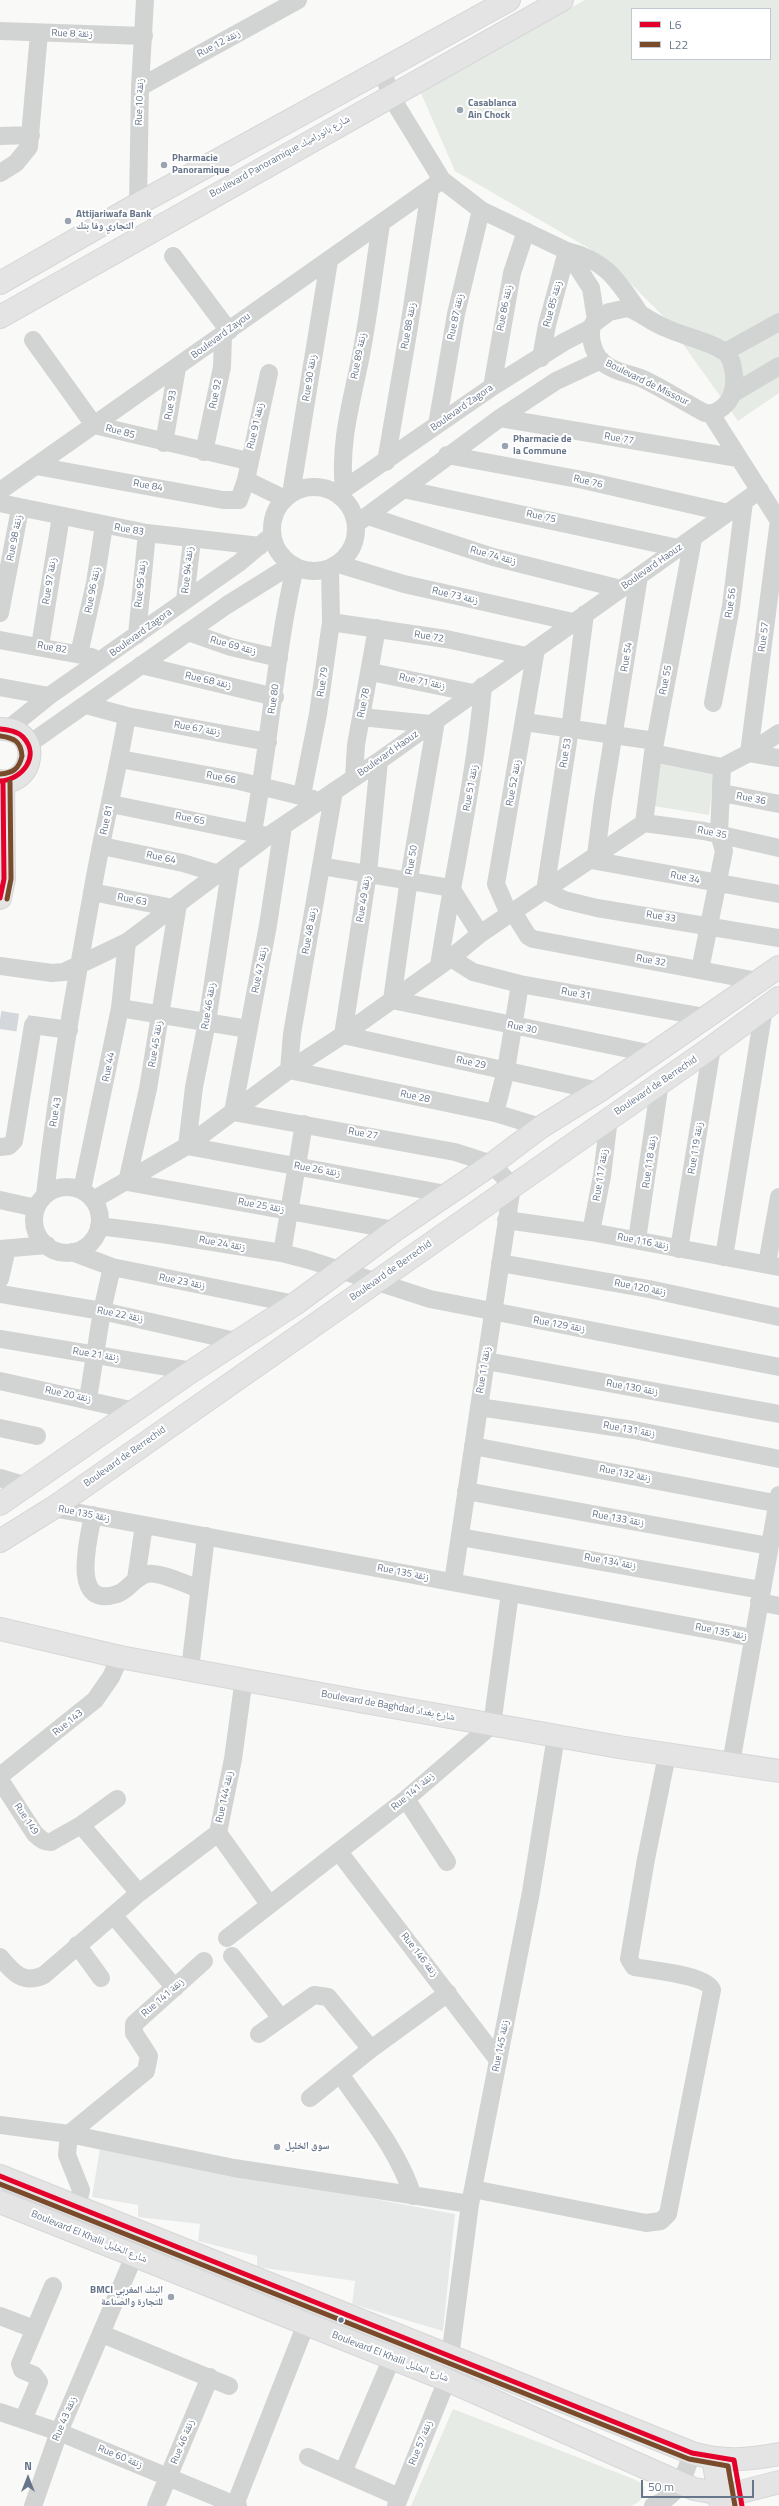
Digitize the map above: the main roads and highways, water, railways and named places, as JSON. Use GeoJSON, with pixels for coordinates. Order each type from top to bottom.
{"type":"FeatureCollection","features":[{"type":"Feature","properties":{"kind":"tunnel"},"geometry":{"type":"LineString","coordinates":[[0,1020],[33,1025]]}},
{"type":"Feature","properties":{"kind":"place","name":"Casablanca Ain Chock"},"geometry":{"type":"Point","coordinates":[460,110]}},
{"type":"Feature","properties":{"kind":"place","name":"Pharmacie Panoramique"},"geometry":{"type":"Point","coordinates":[164,165]}},
{"type":"Feature","properties":{"kind":"place","name":"Attijariwafa Bank التجاري وفا بنك"},"geometry":{"type":"Point","coordinates":[68,221]}},
{"type":"Feature","properties":{"kind":"place","name":"Pharmacie de la Commune"},"geometry":{"type":"Point","coordinates":[505,446]}},
{"type":"Feature","properties":{"kind":"place","name":"سوق الخليل"},"geometry":{"type":"Point","coordinates":[277,2147]}},
{"type":"Feature","properties":{"kind":"place","name":"BMCI البنك المغربي للتجارة والصناعة"},"geometry":{"type":"Point","coordinates":[171,2297]}}]}
